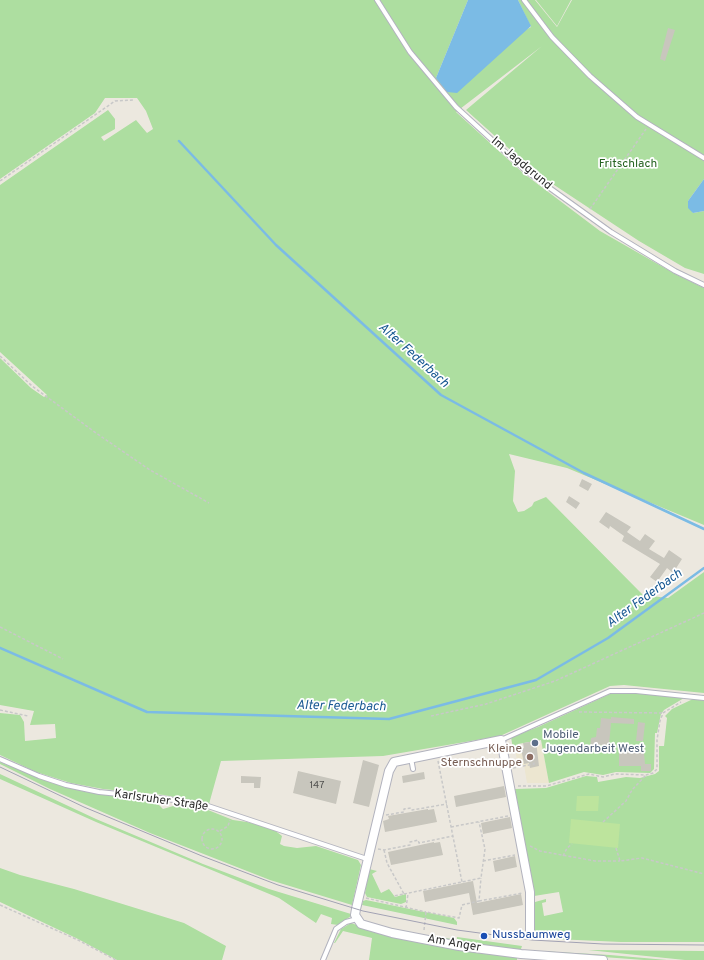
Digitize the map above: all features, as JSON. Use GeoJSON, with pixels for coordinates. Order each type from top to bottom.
{"type":"FeatureCollection","features":[{"type":"Feature","properties":{"kind":"street"},"geometry":{"type":"LineString","coordinates":[[357,919],[355,913],[358,896],[391,765],[396,760],[501,740],[530,892],[530,934]]}},
{"type":"Feature","properties":{"kind":"street","name":"Am Anger"},"geometry":{"type":"LineString","coordinates":[[357,919],[366,926],[392,933],[520,957],[603,960]]}},
{"type":"Feature","properties":{"kind":"lane","name":"Im Jagdgrund"},"geometry":{"type":"LineString","coordinates":[[377,0],[410,52],[456,107],[526,171],[611,232],[675,272],[704,284]]}},
{"type":"Feature","properties":{"kind":"lane"},"geometry":{"type":"LineString","coordinates":[[524,0],[552,37],[590,76],[649,124],[704,158]]}},
{"type":"Feature","properties":{"kind":"lane"},"geometry":{"type":"LineString","coordinates":[[501,740],[610,691],[636,691],[704,698]]}},
{"type":"Feature","properties":{"kind":"lane"},"geometry":{"type":"LineString","coordinates":[[411,758],[413,769]]}},
{"type":"Feature","properties":{"kind":"lane","name":"Karlsruher Straße"},"geometry":{"type":"LineString","coordinates":[[0,759],[39,776],[66,785],[100,792],[168,799],[208,806],[367,859]]}},
{"type":"Feature","properties":{"kind":"lane"},"geometry":{"type":"LineString","coordinates":[[323,960],[336,929],[346,922],[357,919]]}},
{"type":"Feature","properties":{"kind":"path"},"geometry":{"type":"LineString","coordinates":[[0,181],[115,101],[134,100]]}},
{"type":"Feature","properties":{"kind":"path"},"geometry":{"type":"LineString","coordinates":[[586,214],[649,124]]}},
{"type":"Feature","properties":{"kind":"path"},"geometry":{"type":"LineString","coordinates":[[0,356],[32,386],[96,433],[150,470],[209,504]]}},
{"type":"Feature","properties":{"kind":"path"},"geometry":{"type":"LineString","coordinates":[[431,716],[486,704],[555,681],[704,613]]}},
{"type":"Feature","properties":{"kind":"path"},"geometry":{"type":"LineString","coordinates":[[0,627],[62,659]]}},
{"type":"Feature","properties":{"kind":"path"},"geometry":{"type":"LineString","coordinates":[[568,710],[573,712],[663,713],[687,700],[688,696]]}},
{"type":"Feature","properties":{"kind":"path"},"geometry":{"type":"LineString","coordinates":[[0,710],[28,716]]}},
{"type":"Feature","properties":{"kind":"path"},"geometry":{"type":"LineString","coordinates":[[510,786],[546,786],[589,774],[603,777],[616,774],[646,775],[653,773],[657,769],[657,740],[663,713]]}},
{"type":"Feature","properties":{"kind":"path"},"geometry":{"type":"LineString","coordinates":[[437,753],[462,882]]}},
{"type":"Feature","properties":{"kind":"path"},"geometry":{"type":"LineString","coordinates":[[507,770],[534,764],[534,762]]}},
{"type":"Feature","properties":{"kind":"path"},"geometry":{"type":"LineString","coordinates":[[602,822],[626,801],[632,790],[646,775]]}},
{"type":"Feature","properties":{"kind":"path"},"geometry":{"type":"LineString","coordinates":[[378,814],[384,816],[404,812],[404,809],[411,808],[412,810],[446,804]]}},
{"type":"Feature","properties":{"kind":"path"},"geometry":{"type":"LineString","coordinates":[[219,832],[228,826],[233,814]]}},
{"type":"Feature","properties":{"kind":"path"},"geometry":{"type":"LineString","coordinates":[[452,827],[515,815]]}},
{"type":"Feature","properties":{"kind":"path"},"geometry":{"type":"LineString","coordinates":[[479,901],[485,849],[480,822]]}},
{"type":"Feature","properties":{"kind":"path"},"geometry":{"type":"LineString","coordinates":[[214,829],[219,832],[222,838],[221,844],[212,849],[206,847],[203,841],[205,832],[214,829]]}},
{"type":"Feature","properties":{"kind":"path"},"geometry":{"type":"LineString","coordinates":[[404,894],[387,863],[384,850],[410,845],[410,842],[418,840],[418,843],[453,836]]}},
{"type":"Feature","properties":{"kind":"path"},"geometry":{"type":"LineString","coordinates":[[521,844],[526,844],[540,851],[596,861],[620,861],[642,858],[704,874]]}},
{"type":"Feature","properties":{"kind":"path"},"geometry":{"type":"LineString","coordinates":[[563,856],[567,848],[572,844]]}},
{"type":"Feature","properties":{"kind":"path"},"geometry":{"type":"LineString","coordinates":[[616,848],[620,861]]}},
{"type":"Feature","properties":{"kind":"path"},"geometry":{"type":"LineString","coordinates":[[483,861],[523,854]]}},
{"type":"Feature","properties":{"kind":"path"},"geometry":{"type":"LineString","coordinates":[[393,896],[481,878]]}},
{"type":"Feature","properties":{"kind":"path"},"geometry":{"type":"LineString","coordinates":[[358,896],[406,908],[459,918],[462,905],[530,892]]}},
{"type":"Feature","properties":{"kind":"path"},"geometry":{"type":"LineString","coordinates":[[406,908],[408,893]]}},
{"type":"Feature","properties":{"kind":"path"},"geometry":{"type":"LineString","coordinates":[[0,905],[78,940],[116,960]]}},
{"type":"Feature","properties":{"kind":"path"},"geometry":{"type":"LineString","coordinates":[[424,932],[426,912]]}},
{"type":"Feature","properties":{"kind":"shaded area","name":"Kleine Sternschnuppe"},"geometry":{"type":"Polygon","coordinates":[[[542,744],[549,783],[527,783],[524,765],[518,766],[515,749],[542,744]]]}},
{"type":"Feature","properties":{"kind":"green space","name":"Fritschlach"},"geometry":{"type":"Polygon","coordinates":[[[0,0],[468,0],[436,78],[531,27],[518,0],[535,0],[557,27],[572,0],[704,0],[704,179],[688,201],[693,213],[704,211],[704,274],[685,268],[639,241],[536,173],[466,110],[542,46],[456,112],[523,173],[600,231],[677,275],[704,288],[704,525],[567,468],[509,454],[515,471],[513,501],[518,512],[524,511],[532,506],[534,502],[546,497],[643,595],[668,598],[704,572],[704,693],[624,685],[610,686],[500,736],[383,756],[221,761],[209,804],[164,795],[103,789],[71,783],[36,772],[0,755],[0,713],[20,715],[24,722],[25,741],[56,738],[55,724],[30,725],[34,711],[0,705],[0,358],[31,388],[44,397],[47,395],[0,352],[0,185],[108,110],[115,119],[115,129],[101,137],[104,141],[136,120],[147,133],[153,129],[146,111],[137,98],[105,98],[95,113],[0,179],[0,0]]]}},
{"type":"Feature","properties":{"kind":"green space"},"geometry":{"type":"Polygon","coordinates":[[[536,0],[571,0],[557,26],[536,0]]]}},
{"type":"Feature","properties":{"kind":"green space"},"geometry":{"type":"Polygon","coordinates":[[[636,693],[684,698],[664,710],[661,714],[657,733],[655,733],[654,769],[650,773],[616,772],[603,775],[584,772],[549,783],[541,740],[518,744],[518,748],[513,749],[511,737],[538,727],[610,694],[636,693]]]}},
{"type":"Feature","properties":{"kind":"green space"},"geometry":{"type":"Polygon","coordinates":[[[693,699],[704,700],[704,942],[621,942],[533,938],[535,902],[546,899],[546,902],[542,903],[544,916],[563,912],[559,892],[534,896],[515,789],[546,788],[586,776],[597,777],[598,782],[626,777],[640,778],[655,774],[659,771],[659,746],[664,746],[667,718],[665,716],[672,709],[693,699]]]}},
{"type":"Feature","properties":{"kind":"green space"},"geometry":{"type":"Polygon","coordinates":[[[0,762],[52,783],[99,794],[148,800],[157,803],[163,809],[180,804],[208,810],[233,820],[273,829],[282,836],[280,844],[284,846],[297,848],[316,846],[358,860],[361,865],[352,905],[270,880],[150,833],[50,789],[0,764],[0,762]]]}},
{"type":"Feature","properties":{"kind":"green space"},"geometry":{"type":"Polygon","coordinates":[[[0,774],[96,819],[203,864],[269,889],[351,914],[351,916],[338,925],[331,924],[332,918],[321,914],[316,923],[279,898],[96,822],[0,779],[0,774]]]}},
{"type":"Feature","properties":{"kind":"green space"},"geometry":{"type":"Polygon","coordinates":[[[577,796],[599,796],[598,811],[576,811],[577,796]]]}},
{"type":"Feature","properties":{"kind":"green space"},"geometry":{"type":"Polygon","coordinates":[[[571,819],[620,824],[618,848],[569,843],[571,819]]]}},
{"type":"Feature","properties":{"kind":"green space"},"geometry":{"type":"Polygon","coordinates":[[[0,868],[184,923],[226,946],[222,960],[117,960],[78,939],[0,902],[0,868]]]}},
{"type":"Feature","properties":{"kind":"green space"},"geometry":{"type":"Polygon","coordinates":[[[369,869],[377,871],[372,874],[381,893],[389,889],[395,897],[406,894],[406,902],[401,904],[367,897],[365,893],[369,869]]]}},
{"type":"Feature","properties":{"kind":"green space"},"geometry":{"type":"Polygon","coordinates":[[[366,900],[454,918],[457,925],[362,905],[363,901],[366,900]]]}},
{"type":"Feature","properties":{"kind":"green space"},"geometry":{"type":"Polygon","coordinates":[[[351,923],[382,934],[517,957],[517,960],[369,960],[372,938],[343,931],[334,943],[341,929],[351,923]]]}},
{"type":"Feature","properties":{"kind":"green space"},"geometry":{"type":"Polygon","coordinates":[[[430,935],[457,940],[457,937],[522,946],[521,949],[518,950],[430,937],[430,935]]]}},
{"type":"Feature","properties":{"kind":"green space"},"geometry":{"type":"Polygon","coordinates":[[[588,950],[704,951],[704,960],[685,960],[588,950]]]}},
{"type":"Feature","properties":{"kind":"green space"},"geometry":{"type":"Polygon","coordinates":[[[539,951],[667,960],[644,960],[535,952],[539,951]]]}},
{"type":"Feature","properties":{"kind":"water"},"geometry":{"type":"Polygon","coordinates":[[[468,0],[518,0],[531,26],[457,93],[447,92],[436,78],[468,0]]]}},
{"type":"Feature","properties":{"kind":"water"},"geometry":{"type":"Polygon","coordinates":[[[704,179],[704,211],[693,213],[688,208],[688,201],[704,179]]]}},
{"type":"Feature","properties":{"kind":"building"},"geometry":{"type":"Polygon","coordinates":[[[668,28],[675,30],[665,61],[660,59],[668,28]]]}},
{"type":"Feature","properties":{"kind":"building"},"geometry":{"type":"Polygon","coordinates":[[[582,479],[592,484],[588,491],[579,486],[582,479]]]}},
{"type":"Feature","properties":{"kind":"building"},"geometry":{"type":"Polygon","coordinates":[[[569,496],[580,503],[576,509],[566,502],[569,496]]]}},
{"type":"Feature","properties":{"kind":"building"},"geometry":{"type":"Polygon","coordinates":[[[606,512],[631,527],[627,532],[640,541],[645,534],[655,541],[649,549],[664,558],[669,550],[682,559],[673,573],[667,568],[657,582],[650,577],[660,564],[622,541],[624,536],[610,526],[609,529],[599,522],[606,512]]]}},
{"type":"Feature","properties":{"kind":"building"},"geometry":{"type":"Polygon","coordinates":[[[611,717],[634,719],[634,724],[611,723],[609,745],[598,745],[598,748],[590,748],[591,738],[596,737],[597,728],[600,728],[601,718],[611,719],[611,717]]]}},
{"type":"Feature","properties":{"kind":"building"},"geometry":{"type":"Polygon","coordinates":[[[638,722],[645,723],[643,741],[636,741],[638,722]]]}},
{"type":"Feature","properties":{"kind":"building"},"geometry":{"type":"Polygon","coordinates":[[[536,741],[539,766],[530,768],[529,763],[524,764],[521,748],[524,748],[523,743],[536,741]]]}},
{"type":"Feature","properties":{"kind":"building"},"geometry":{"type":"Polygon","coordinates":[[[619,751],[644,753],[645,764],[651,764],[651,771],[641,771],[641,766],[619,766],[619,751]]]}},
{"type":"Feature","properties":{"kind":"building"},"geometry":{"type":"Polygon","coordinates":[[[363,760],[379,765],[369,807],[353,803],[363,760]]]}},
{"type":"Feature","properties":{"kind":"building"},"geometry":{"type":"Polygon","coordinates":[[[298,771],[341,781],[336,804],[293,793],[298,771]]]}},
{"type":"Feature","properties":{"kind":"building"},"geometry":{"type":"Polygon","coordinates":[[[424,772],[425,779],[403,783],[402,776],[424,772]]]}},
{"type":"Feature","properties":{"kind":"building"},"geometry":{"type":"Polygon","coordinates":[[[241,776],[261,777],[260,788],[254,788],[254,783],[241,783],[241,776]]]}},
{"type":"Feature","properties":{"kind":"building"},"geometry":{"type":"Polygon","coordinates":[[[504,786],[506,797],[456,807],[454,796],[504,786]]]}},
{"type":"Feature","properties":{"kind":"building"},"geometry":{"type":"Polygon","coordinates":[[[434,809],[437,822],[385,832],[383,821],[389,819],[388,816],[434,809]]]}},
{"type":"Feature","properties":{"kind":"building"},"geometry":{"type":"Polygon","coordinates":[[[510,817],[512,828],[483,834],[481,823],[510,817]]]}},
{"type":"Feature","properties":{"kind":"building"},"geometry":{"type":"Polygon","coordinates":[[[440,842],[443,855],[391,865],[388,852],[440,842]]]}},
{"type":"Feature","properties":{"kind":"building"},"geometry":{"type":"Polygon","coordinates":[[[515,856],[517,867],[495,872],[493,861],[515,856]]]}},
{"type":"Feature","properties":{"kind":"building"},"geometry":{"type":"Polygon","coordinates":[[[473,881],[477,903],[521,894],[523,905],[473,915],[469,893],[425,902],[423,891],[473,881]]]}},
{"type":"Feature","properties":{"kind":"waterway","name":"Alter Federbach"},"geometry":{"type":"LineString","coordinates":[[179,141],[276,245],[441,395],[584,473],[704,529]]}},
{"type":"Feature","properties":{"kind":"waterway","name":"Alter Federbach"},"geometry":{"type":"LineString","coordinates":[[0,648],[147,712],[389,719],[536,680],[608,638],[704,568]]}},
{"type":"Feature","properties":{"kind":"tram line"},"geometry":{"type":"LineString","coordinates":[[0,767],[84,807],[202,856],[278,885],[363,911],[457,930],[532,940],[603,944],[704,945]]}},
{"type":"Feature","properties":{"kind":"place","name":"Mobile Jugendarbeit West"},"geometry":{"type":"Point","coordinates":[535,743]}},
{"type":"Feature","properties":{"kind":"place","name":"Kleine Sternschnuppe"},"geometry":{"type":"Point","coordinates":[530,757]}},
{"type":"Feature","properties":{"kind":"place","name":"Nussbaumweg"},"geometry":{"type":"Point","coordinates":[484,936]}}]}
